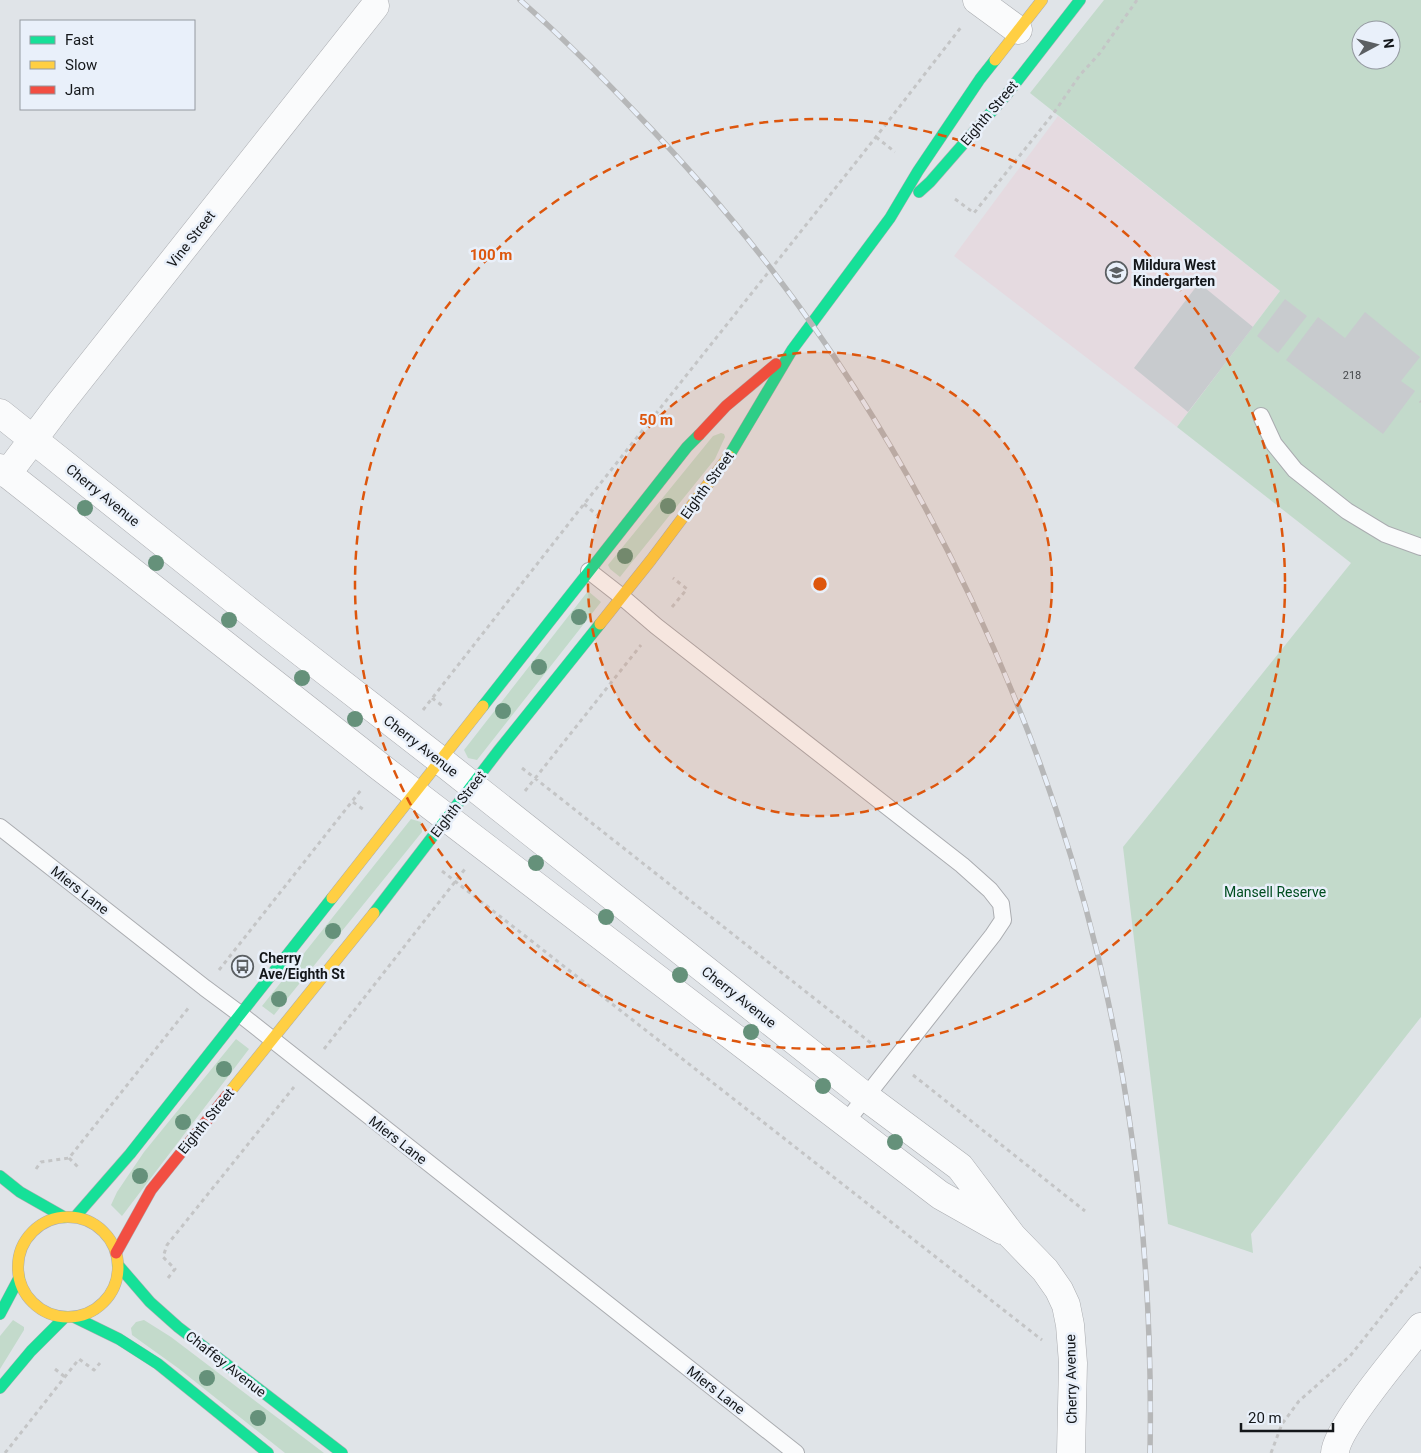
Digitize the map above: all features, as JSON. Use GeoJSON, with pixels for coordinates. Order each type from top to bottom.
{"type":"FeatureCollection","features":[{"type":"Feature","properties":{"kind":"street"},"geometry":{"type":"LineString","coordinates":[[1008,0],[1030,15]]}},
{"type":"Feature","properties":{"kind":"street","name":"Eighth Street"},"geometry":{"type":"LineString","coordinates":[[890,218],[930,182],[983,122],[1080,0]]}},
{"type":"Feature","properties":{"kind":"street"},"geometry":{"type":"LineString","coordinates":[[979,2],[1030,15]]}},
{"type":"Feature","properties":{"kind":"street","name":"Vine Street"},"geometry":{"type":"LineString","coordinates":[[4,471],[34,439],[375,6]]}},
{"type":"Feature","properties":{"kind":"street","name":"Eighth Street"},"geometry":{"type":"LineString","coordinates":[[116,1253],[151,1190],[420,853],[651,560],[721,468],[792,350],[890,218],[918,170],[980,79],[1030,15]]}},
{"type":"Feature","properties":{"kind":"street","name":"Eighth Street"},"geometry":{"type":"LineString","coordinates":[[70,1217],[130,1154],[682,454],[710,421],[792,350]]}},
{"type":"Feature","properties":{"kind":"street","name":"Cherry Avenue"},"geometry":{"type":"LineString","coordinates":[[0,413],[866,1098],[960,1168],[1012,1236],[1045,1270],[1059,1290],[1066,1305],[1074,1363],[1071,1453]]}},
{"type":"Feature","properties":{"kind":"street","name":"Cherry Avenue"},"geometry":{"type":"LineString","coordinates":[[4,471],[446,819],[940,1195],[1012,1236]]}},
{"type":"Feature","properties":{"kind":"street"},"geometry":{"type":"LineString","coordinates":[[0,1176],[20,1192],[70,1217],[89,1221],[101,1229],[110,1240],[116,1253],[118,1265],[117,1280],[101,1305],[88,1313],[69,1317],[31,1351],[0,1388]]}},
{"type":"Feature","properties":{"kind":"street"},"geometry":{"type":"LineString","coordinates":[[0,1314],[19,1273],[20,1253],[26,1239],[36,1228],[50,1220],[70,1217]]}},
{"type":"Feature","properties":{"kind":"street"},"geometry":{"type":"LineString","coordinates":[[6,1253],[19,1273],[25,1293],[36,1305],[49,1314],[69,1317],[119,1340],[158,1364],[268,1453]]}},
{"type":"Feature","properties":{"kind":"street","name":"Chaffey Avenue"},"geometry":{"type":"LineString","coordinates":[[118,1265],[150,1302],[178,1326],[342,1453]]}},
{"type":"Feature","properties":{"kind":"street"},"geometry":{"type":"LineString","coordinates":[[1335,1453],[1337,1442],[1356,1412],[1421,1327]]}},
{"type":"Feature","properties":{"kind":"lane"},"geometry":{"type":"LineString","coordinates":[[1261,416],[1274,444],[1295,470],[1346,511],[1385,534],[1421,547]]}},
{"type":"Feature","properties":{"kind":"lane"},"geometry":{"type":"LineString","coordinates":[[589,571],[656,626],[962,865],[990,890],[1002,904],[1004,920],[846,1122]]}},
{"type":"Feature","properties":{"kind":"lane","name":"Miers Lane"},"geometry":{"type":"LineString","coordinates":[[0,828],[204,988],[240,1014],[796,1453]]}},
{"type":"Feature","properties":{"kind":"path"},"geometry":{"type":"LineString","coordinates":[[1065,98],[1080,76],[1100,53],[1137,0]]}},
{"type":"Feature","properties":{"kind":"path"},"geometry":{"type":"LineString","coordinates":[[404,733],[979,2]]}},
{"type":"Feature","properties":{"kind":"path"},"geometry":{"type":"LineString","coordinates":[[432,698],[468,726]]}},
{"type":"Feature","properties":{"kind":"path"},"geometry":{"type":"LineString","coordinates":[[500,750],[1085,1211]]}},
{"type":"Feature","properties":{"kind":"path"},"geometry":{"type":"LineString","coordinates":[[41,1162],[69,1158],[379,766]]}},
{"type":"Feature","properties":{"kind":"path"},"geometry":{"type":"LineString","coordinates":[[352,802],[388,829]]}},
{"type":"Feature","properties":{"kind":"path"},"geometry":{"type":"LineString","coordinates":[[163,1257],[168,1245],[483,846]]}},
{"type":"Feature","properties":{"kind":"path"},"geometry":{"type":"LineString","coordinates":[[420,853],[1042,1340],[1042,1349]]}},
{"type":"Feature","properties":{"kind":"path"},"geometry":{"type":"LineString","coordinates":[[1271,1453],[1282,1424],[1299,1400],[1350,1356],[1421,1267]]}},
{"type":"Feature","properties":{"kind":"shaded area","name":"Mildura West Kindergarten"},"geometry":{"type":"Polygon","coordinates":[[[1058,116],[1280,291],[1177,427],[954,256],[1058,116]]]}},
{"type":"Feature","properties":{"kind":"green space","name":"Mansell Reserve"},"geometry":{"type":"Polygon","coordinates":[[[1104,0],[1421,0],[1421,1017],[1251,1234],[1253,1253],[1168,1224],[1123,847],[1351,563],[1177,427],[1280,291],[1030,93],[1104,0]]]}},
{"type":"Feature","properties":{"kind":"green space"},"geometry":{"type":"Polygon","coordinates":[[[721,433],[725,437],[715,459],[620,577],[608,565],[713,436],[721,433]]]}},
{"type":"Feature","properties":{"kind":"green space"},"geometry":{"type":"Polygon","coordinates":[[[588,591],[601,602],[477,760],[468,758],[464,750],[588,591]]]}},
{"type":"Feature","properties":{"kind":"green space"},"geometry":{"type":"Polygon","coordinates":[[[411,819],[421,822],[422,832],[274,1015],[262,1006],[411,819]]]}},
{"type":"Feature","properties":{"kind":"green space"},"geometry":{"type":"Polygon","coordinates":[[[236,1039],[249,1049],[122,1216],[111,1205],[117,1192],[144,1152],[236,1039]]]}},
{"type":"Feature","properties":{"kind":"green space"},"geometry":{"type":"Polygon","coordinates":[[[13,1320],[24,1327],[24,1330],[0,1369],[0,1336],[13,1320]]]}},
{"type":"Feature","properties":{"kind":"green space"},"geometry":{"type":"Polygon","coordinates":[[[144,1320],[171,1337],[324,1453],[285,1453],[178,1368],[132,1335],[131,1328],[136,1322],[144,1320]]]}},
{"type":"Feature","properties":{"kind":"building"},"geometry":{"type":"Polygon","coordinates":[[[1199,283],[1253,327],[1188,412],[1134,368],[1199,283]]]}},
{"type":"Feature","properties":{"kind":"building"},"geometry":{"type":"Polygon","coordinates":[[[1285,299],[1307,316],[1278,353],[1257,336],[1285,299]]]}},
{"type":"Feature","properties":{"kind":"building"},"geometry":{"type":"Polygon","coordinates":[[[1365,312],[1420,357],[1401,381],[1415,391],[1383,434],[1286,360],[1318,317],[1345,338],[1365,312]]]}},
{"type":"Feature","properties":{"kind":"railway"},"geometry":{"type":"LineString","coordinates":[[520,0],[595,71],[656,133],[690,171],[772,270],[827,346],[878,426],[926,510],[970,596],[1009,685],[1044,774],[1074,865],[1112,1017],[1123,1079],[1140,1203],[1149,1328],[1150,1453]]}},
{"type":"Feature","properties":{"kind":"traffic: fast"},"geometry":{"type":"LineString","coordinates":[[919,192],[930,182],[1007,94],[1080,0]]}},
{"type":"Feature","properties":{"kind":"traffic: fast"},"geometry":{"type":"LineString","coordinates":[[729,456],[792,350],[890,218],[918,171],[995,60]]}},
{"type":"Feature","properties":{"kind":"traffic: fast"},"geometry":{"type":"LineString","coordinates":[[483,706],[687,447],[699,435]]}},
{"type":"Feature","properties":{"kind":"traffic: fast"},"geometry":{"type":"LineString","coordinates":[[374,913],[499,750],[600,624]]}},
{"type":"Feature","properties":{"kind":"traffic: fast"},"geometry":{"type":"LineString","coordinates":[[75,1217],[130,1154],[332,898]]}},
{"type":"Feature","properties":{"kind":"traffic: fast"},"geometry":{"type":"LineString","coordinates":[[0,1176],[20,1192],[64,1217]]}},
{"type":"Feature","properties":{"kind":"traffic: fast"},"geometry":{"type":"LineString","coordinates":[[118,1265],[150,1302],[178,1327],[342,1453]]}},
{"type":"Feature","properties":{"kind":"traffic: fast"},"geometry":{"type":"LineString","coordinates":[[0,1314],[19,1278]]}},
{"type":"Feature","properties":{"kind":"traffic: fast"},"geometry":{"type":"LineString","coordinates":[[0,1388],[31,1351],[65,1317]]}},
{"type":"Feature","properties":{"kind":"traffic: fast"},"geometry":{"type":"LineString","coordinates":[[74,1317],[119,1339],[158,1364],[268,1453]]}},
{"type":"Feature","properties":{"kind":"traffic: slow"},"geometry":{"type":"LineString","coordinates":[[995,60],[1042,0]]}},
{"type":"Feature","properties":{"kind":"traffic: slow"},"geometry":{"type":"LineString","coordinates":[[600,624],[729,456]]}},
{"type":"Feature","properties":{"kind":"traffic: slow"},"geometry":{"type":"LineString","coordinates":[[332,898],[483,706]]}},
{"type":"Feature","properties":{"kind":"traffic: slow"},"geometry":{"type":"LineString","coordinates":[[229,1093],[374,913]]}},
{"type":"Feature","properties":{"kind":"traffic: slow"},"geometry":{"type":"LineString","coordinates":[[68,1217],[87,1221],[103,1232],[114,1248],[118,1267],[114,1286],[103,1302],[87,1313],[68,1317],[49,1313],[33,1302],[22,1286],[18,1267],[22,1248],[33,1232],[49,1221],[68,1217]]}},
{"type":"Feature","properties":{"kind":"traffic: jam"},"geometry":{"type":"LineString","coordinates":[[699,435],[726,406],[776,364]]}},
{"type":"Feature","properties":{"kind":"traffic: jam"},"geometry":{"type":"LineString","coordinates":[[116,1253],[151,1190],[229,1093]]}},
{"type":"Feature","properties":{"kind":"place","name":"Mildura West Kindergarten"},"geometry":{"type":"Point","coordinates":[1117,273]}},
{"type":"Feature","properties":{"kind":"place","name":"Cherry Ave/Eighth St"},"geometry":{"type":"Point","coordinates":[243,966]}}]}
